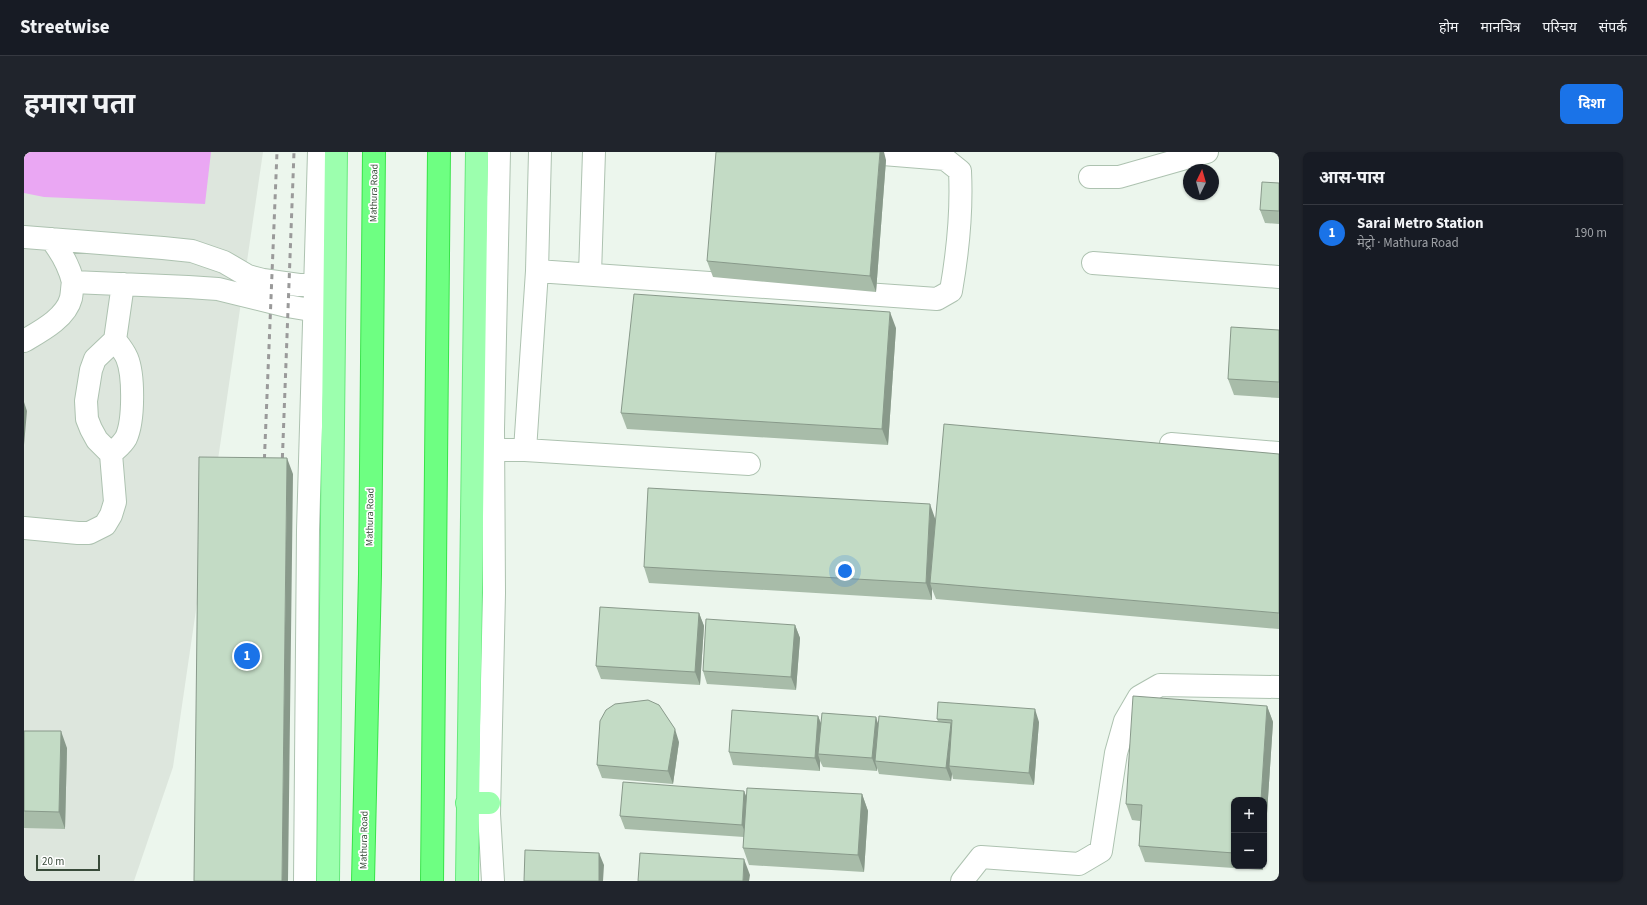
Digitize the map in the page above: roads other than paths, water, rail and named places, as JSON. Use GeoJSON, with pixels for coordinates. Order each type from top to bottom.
{"type":"FeatureCollection","features":[{"type":"Feature","properties":{"kind":"highway","name":"Mathura Road"},"geometry":{"type":"LineString","coordinates":[[363,881],[370,574],[374,152]]}},
{"type":"Feature","properties":{"kind":"highway"},"geometry":{"type":"LineString","coordinates":[[432,881],[439,152]]}},
{"type":"Feature","properties":{"kind":"main road"},"geometry":{"type":"LineString","coordinates":[[328,881],[325,308],[336,152]]}},
{"type":"Feature","properties":{"kind":"main road"},"geometry":{"type":"LineString","coordinates":[[467,881],[477,152]]}},
{"type":"Feature","properties":{"kind":"main road"},"geometry":{"type":"LineString","coordinates":[[467,803],[489,803]]}},
{"type":"Feature","properties":{"kind":"street"},"geometry":{"type":"LineString","coordinates":[[24,237],[192,251],[224,262],[248,276],[299,285],[326,285],[319,152]]}},
{"type":"Feature","properties":{"kind":"street"},"geometry":{"type":"LineString","coordinates":[[493,881],[489,803],[494,593],[493,450],[499,152]]}},
{"type":"Feature","properties":{"kind":"street"},"geometry":{"type":"LineString","coordinates":[[525,450],[538,271],[540,152]]}},
{"type":"Feature","properties":{"kind":"street"},"geometry":{"type":"LineString","coordinates":[[590,274],[594,152]]}},
{"type":"Feature","properties":{"kind":"street"},"geometry":{"type":"LineString","coordinates":[[538,271],[937,299],[951,291],[957,258],[962,198],[960,171],[945,159],[858,152]]}},
{"type":"Feature","properties":{"kind":"street"},"geometry":{"type":"LineString","coordinates":[[1090,177],[1119,177],[1207,152]]}},
{"type":"Feature","properties":{"kind":"street"},"geometry":{"type":"LineString","coordinates":[[24,341],[51,323],[64,312],[70,299],[73,282],[70,270],[61,251],[51,239]]}},
{"type":"Feature","properties":{"kind":"street"},"geometry":{"type":"LineString","coordinates":[[1093,263],[1279,276]]}},
{"type":"Feature","properties":{"kind":"street"},"geometry":{"type":"LineString","coordinates":[[270,302],[271,281]]}},
{"type":"Feature","properties":{"kind":"street"},"geometry":{"type":"LineString","coordinates":[[73,282],[218,289],[305,309],[325,308],[308,530],[304,881]]}},
{"type":"Feature","properties":{"kind":"street"},"geometry":{"type":"LineString","coordinates":[[24,528],[89,533],[105,524],[111,515],[115,502],[110,454],[97,440],[91,429],[87,419],[86,401],[91,370],[95,359],[115,340],[123,284]]}},
{"type":"Feature","properties":{"kind":"street"},"geometry":{"type":"LineString","coordinates":[[110,454],[122,444],[126,437],[131,412],[129,365],[124,352],[115,340]]}},
{"type":"Feature","properties":{"kind":"street"},"geometry":{"type":"LineString","coordinates":[[1152,443],[1279,453]]}},
{"type":"Feature","properties":{"kind":"street"},"geometry":{"type":"LineString","coordinates":[[493,450],[525,450],[749,464]]}},
{"type":"Feature","properties":{"kind":"street"},"geometry":{"type":"LineString","coordinates":[[962,881],[981,857],[1079,864],[1101,851],[1116,753],[1125,720],[1139,697],[1160,685],[1279,687]]}},
{"type":"Feature","properties":{"kind":"railway"},"geometry":{"type":"LineString","coordinates":[[264,469],[277,152]]}},
{"type":"Feature","properties":{"kind":"railway"},"geometry":{"type":"LineString","coordinates":[[282,468],[294,152]]}},
{"type":"Feature","properties":{"kind":"place","name":"Sarai Metro Station"},"geometry":{"type":"Point","coordinates":[247,656]}}]}
